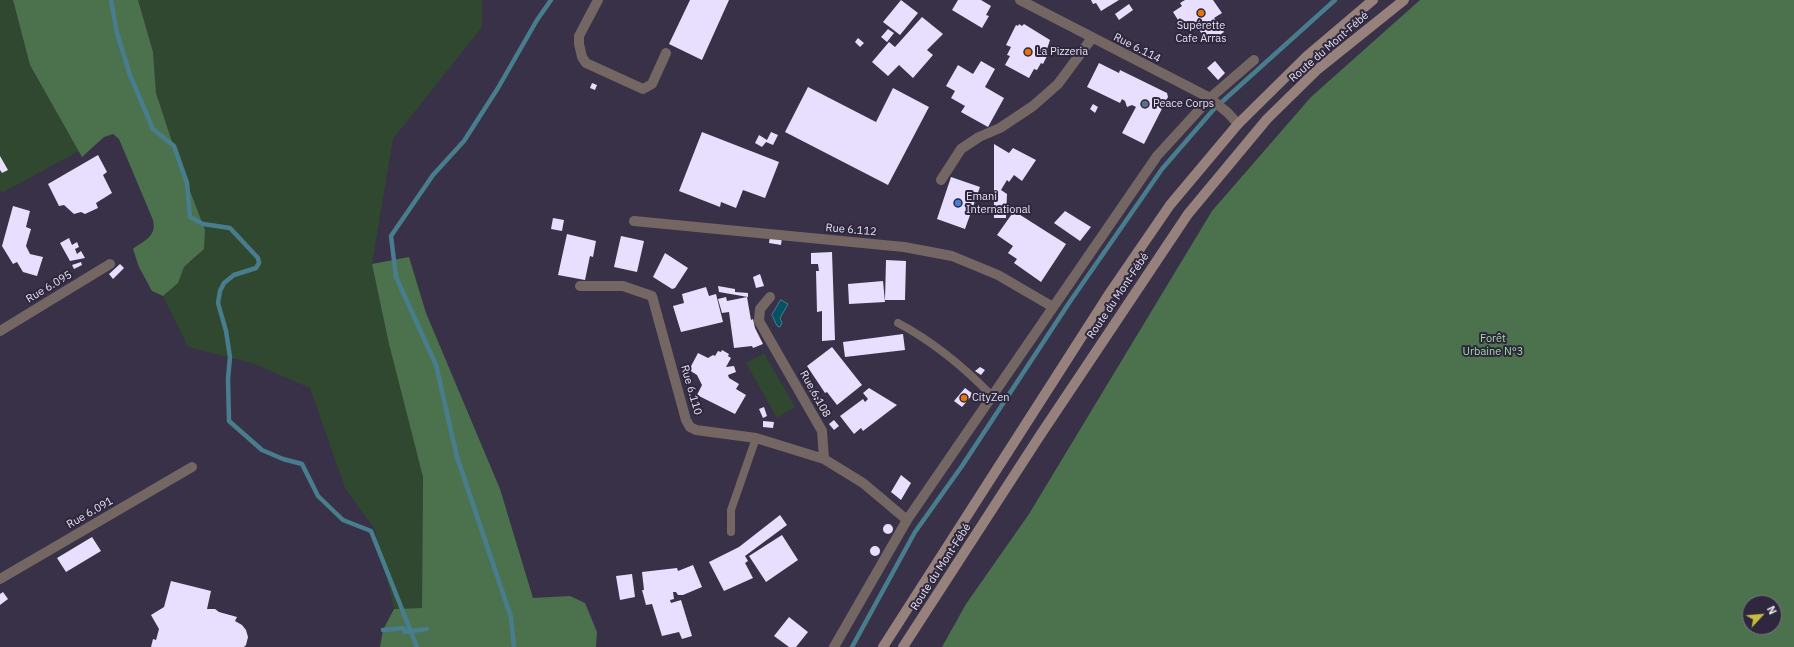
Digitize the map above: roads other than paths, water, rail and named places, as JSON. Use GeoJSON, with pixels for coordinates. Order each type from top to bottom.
{"type":"FeatureCollection","features":[{"type":"Feature","properties":{"kind":"street"},"geometry":{"type":"LineString","coordinates":[[598,0],[580,36],[580,51],[586,63],[643,89],[652,84],[666,53]]}},
{"type":"Feature","properties":{"kind":"street","name":"Rue 6.114"},"geometry":{"type":"LineString","coordinates":[[1020,0],[1210,98],[1228,113],[1238,124]]}},
{"type":"Feature","properties":{"kind":"street","name":"Route du Mont-Fébé"},"geometry":{"type":"LineString","coordinates":[[883,647],[1111,291],[1170,205],[1238,124],[1307,56],[1373,0]]}},
{"type":"Feature","properties":{"kind":"street","name":"Route du Mont-Fébé"},"geometry":{"type":"LineString","coordinates":[[903,647],[1039,437],[1188,214],[1267,119],[1318,70],[1404,0]]}},
{"type":"Feature","properties":{"kind":"street"},"geometry":{"type":"LineString","coordinates":[[941,180],[962,149],[979,138],[1000,128],[1033,106],[1058,84],[1092,38]]}},
{"type":"Feature","properties":{"kind":"street"},"geometry":{"type":"LineString","coordinates":[[834,647],[907,520],[1158,156],[1210,98],[1254,60]]}},
{"type":"Feature","properties":{"kind":"street","name":"Rue 6.112"},"geometry":{"type":"LineString","coordinates":[[634,221],[904,247],[945,255],[998,275],[1053,307]]}},
{"type":"Feature","properties":{"kind":"street","name":"Rue 6.095"},"geometry":{"type":"LineString","coordinates":[[0,331],[110,264]]}},
{"type":"Feature","properties":{"kind":"street","name":"Rue 6.110"},"geometry":{"type":"LineString","coordinates":[[580,286],[623,286],[652,296],[686,420],[690,427],[696,430],[756,438],[824,459]]}},
{"type":"Feature","properties":{"kind":"street","name":"Rue 6.108"},"geometry":{"type":"LineString","coordinates":[[770,297],[760,309],[759,321],[822,430],[824,459]]}},
{"type":"Feature","properties":{"kind":"street"},"geometry":{"type":"LineString","coordinates":[[824,459],[863,483],[907,520]]}},
{"type":"Feature","properties":{"kind":"street","name":"Rue 6.091"},"geometry":{"type":"LineString","coordinates":[[0,579],[192,467]]}},
{"type":"Feature","properties":{"kind":"lane"},"geometry":{"type":"LineString","coordinates":[[898,323],[941,350],[971,374],[992,396]]}},
{"type":"Feature","properties":{"kind":"lane"},"geometry":{"type":"LineString","coordinates":[[731,532],[731,510],[756,438]]}},
{"type":"Feature","properties":{"kind":"water"},"geometry":{"type":"Polygon","coordinates":[[[781,300],[788,304],[780,318],[782,323],[780,327],[777,326],[772,315],[781,300]]]}},
{"type":"Feature","properties":{"kind":"waterway"},"geometry":{"type":"LineString","coordinates":[[111,0],[117,33],[130,75],[153,129],[174,146],[187,183],[190,217],[203,224],[230,228],[258,258],[259,263],[256,268],[234,275],[224,283],[220,291],[218,303],[226,331],[230,357],[228,379],[229,421],[262,450],[283,459],[302,464],[318,496],[343,520],[371,531],[417,647]]}},
{"type":"Feature","properties":{"kind":"waterway"},"geometry":{"type":"LineString","coordinates":[[514,647],[511,617],[457,457],[436,365],[396,277],[391,236],[433,175],[464,141],[498,88],[537,20],[551,0]]}},
{"type":"Feature","properties":{"kind":"waterway"},"geometry":{"type":"LineString","coordinates":[[852,647],[915,532],[962,466],[1069,303],[1162,169],[1214,109],[1335,0]]}},
{"type":"Feature","properties":{"kind":"waterway"},"geometry":{"type":"LineString","coordinates":[[383,630],[404,628],[405,632],[427,629]]}},
{"type":"Feature","properties":{"kind":"place","name":"Supérette Cafe Arras"},"geometry":{"type":"Point","coordinates":[1201,13]}},
{"type":"Feature","properties":{"kind":"place","name":"La Pizzeria"},"geometry":{"type":"Point","coordinates":[1028,52]}},
{"type":"Feature","properties":{"kind":"place","name":"Peace Corps"},"geometry":{"type":"Point","coordinates":[1145,104]}},
{"type":"Feature","properties":{"kind":"place","name":"Emani International"},"geometry":{"type":"Point","coordinates":[958,203]}},
{"type":"Feature","properties":{"kind":"place","name":"CityZen"},"geometry":{"type":"Point","coordinates":[964,398]}},
{"type":"Feature","properties":{"kind":"park label","name":"Forêt Urbaine N°3"},"geometry":{"type":"Point","coordinates":[1493,345]}}]}
